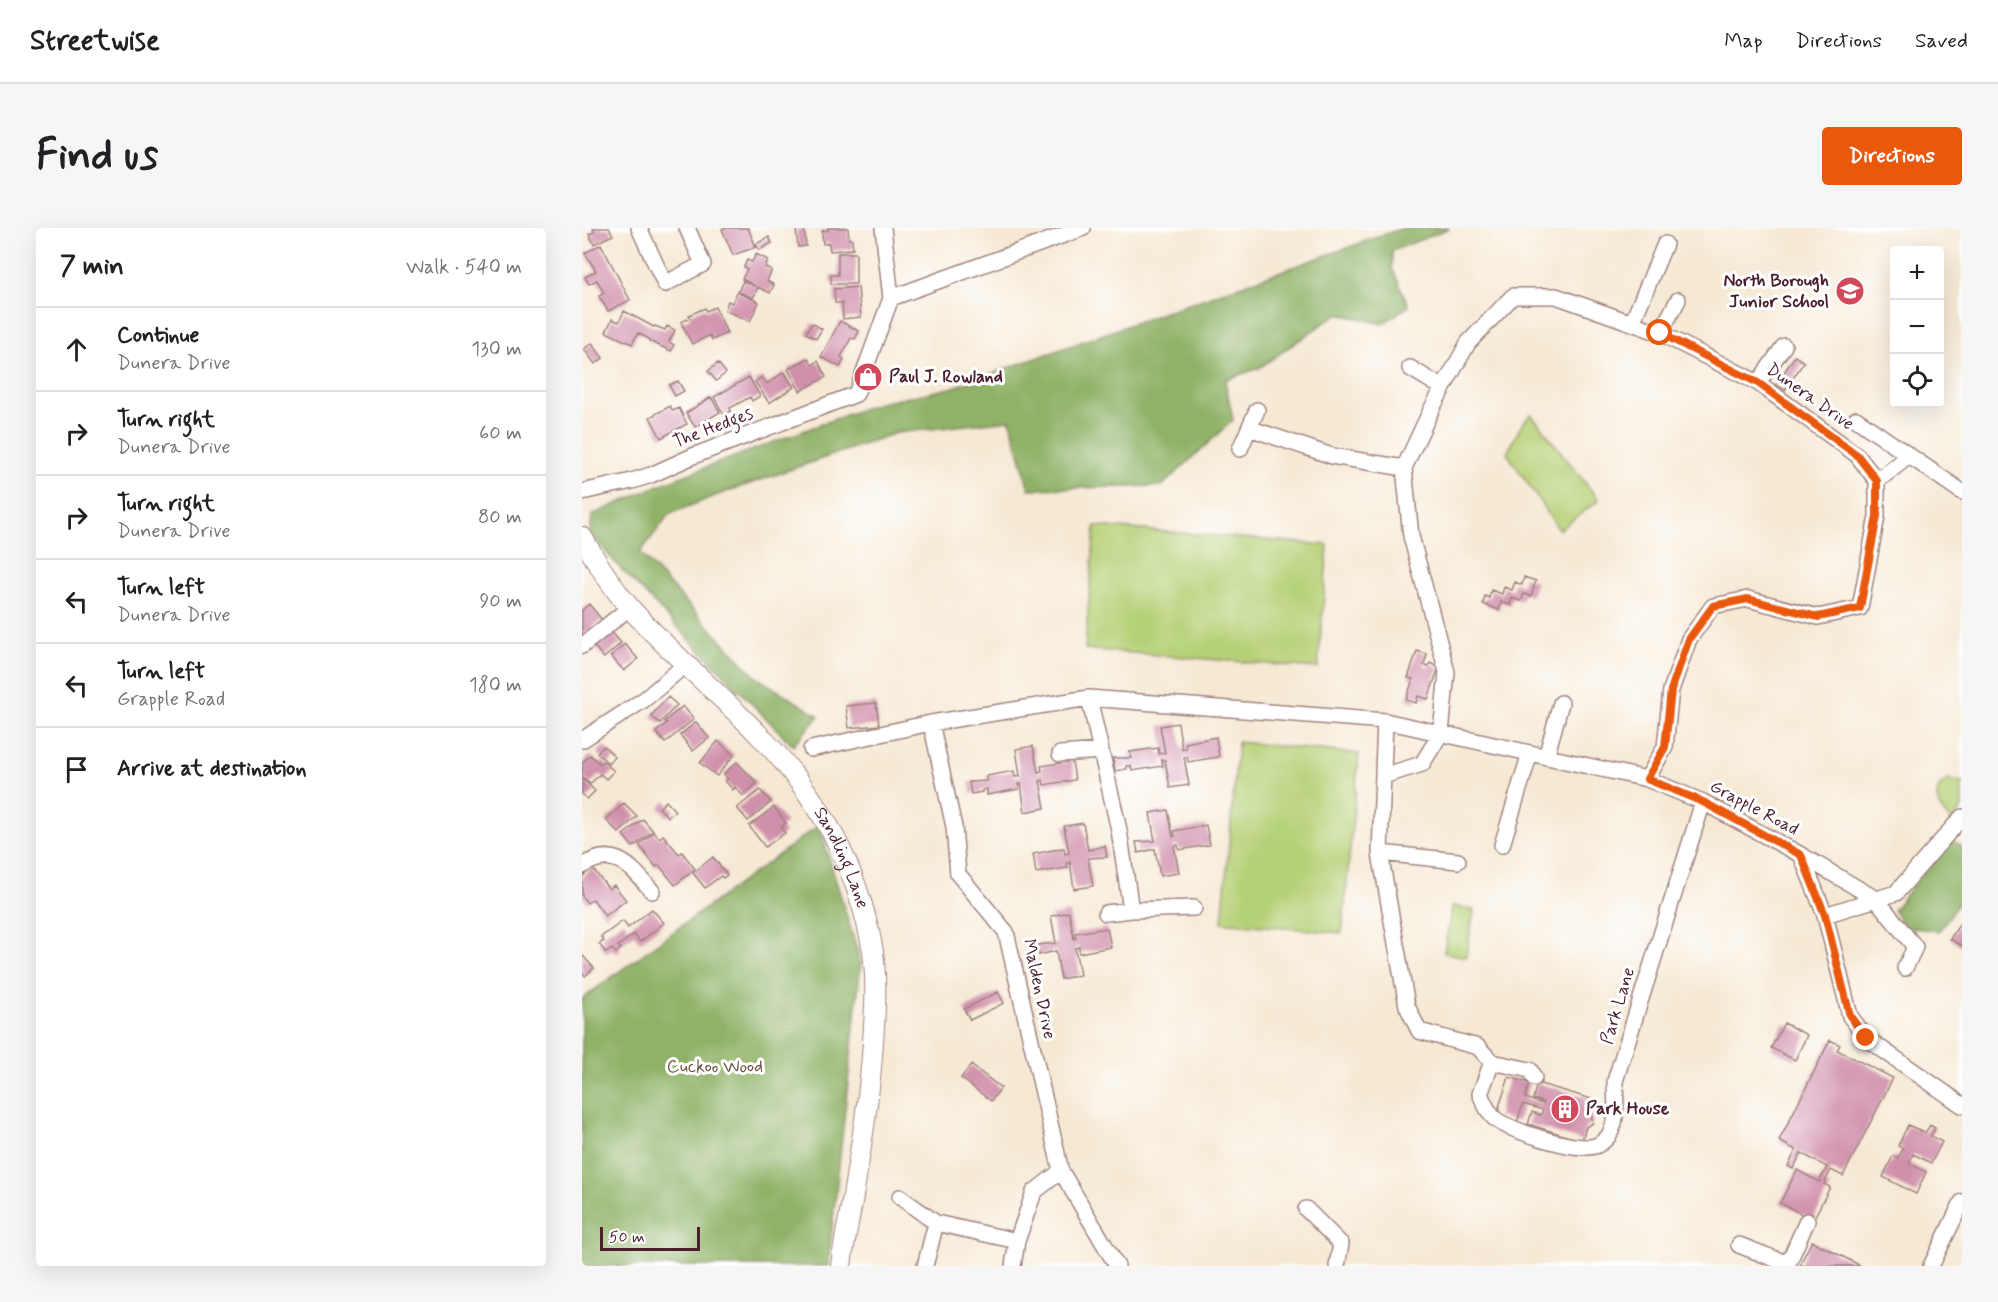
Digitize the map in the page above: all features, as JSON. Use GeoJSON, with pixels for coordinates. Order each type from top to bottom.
{"type":"FeatureCollection","features":[{"type":"Feature","properties":{"kind":"street"},"geometry":{"type":"LineString","coordinates":[[639,228],[665,284],[703,264],[687,228]]}},
{"type":"Feature","properties":{"kind":"street"},"geometry":{"type":"LineString","coordinates":[[883,228],[891,297],[1083,228]]}},
{"type":"Feature","properties":{"kind":"street"},"geometry":{"type":"LineString","coordinates":[[1632,323],[1665,244]]}},
{"type":"Feature","properties":{"kind":"street","name":"Dunera Drive"},"geometry":{"type":"LineString","coordinates":[[1404,468],[1468,343],[1513,296],[1556,296],[1660,333],[1758,383],[1857,455],[1877,481]]}},
{"type":"Feature","properties":{"kind":"street","name":"The Hedges"},"geometry":{"type":"LineString","coordinates":[[582,492],[651,475],[693,456],[856,394],[891,297]]}},
{"type":"Feature","properties":{"kind":"street"},"geometry":{"type":"LineString","coordinates":[[1660,333],[1678,300]]}},
{"type":"Feature","properties":{"kind":"street"},"geometry":{"type":"LineString","coordinates":[[1758,383],[1784,346]]}},
{"type":"Feature","properties":{"kind":"street"},"geometry":{"type":"LineString","coordinates":[[1410,368],[1443,388]]}},
{"type":"Feature","properties":{"kind":"street"},"geometry":{"type":"LineString","coordinates":[[1239,449],[1257,410]]}},
{"type":"Feature","properties":{"kind":"street"},"geometry":{"type":"LineString","coordinates":[[1856,419],[1962,492]]}},
{"type":"Feature","properties":{"kind":"street"},"geometry":{"type":"LineString","coordinates":[[1249,428],[1332,456],[1404,468],[1411,536],[1447,672],[1441,734],[1422,764],[1383,776]]}},
{"type":"Feature","properties":{"kind":"street"},"geometry":{"type":"LineString","coordinates":[[1647,779],[1665,747],[1671,690],[1689,639],[1713,606],[1748,599],[1818,617],[1860,608],[1877,516],[1877,481],[1909,456]]}},
{"type":"Feature","properties":{"kind":"street","name":"Sandling Lane"},"geometry":{"type":"LineString","coordinates":[[582,537],[607,579],[629,608],[763,739],[809,794],[824,816],[845,857],[862,908],[873,953],[876,1012],[865,1116],[841,1266]]}},
{"type":"Feature","properties":{"kind":"street"},"geometry":{"type":"LineString","coordinates":[[582,646],[629,608]]}},
{"type":"Feature","properties":{"kind":"street"},"geometry":{"type":"LineString","coordinates":[[582,740],[652,694],[686,664]]}},
{"type":"Feature","properties":{"kind":"street"},"geometry":{"type":"LineString","coordinates":[[1089,698],[1119,830],[1131,910]]}},
{"type":"Feature","properties":{"kind":"street","name":"Grapple Road"},"geometry":{"type":"LineString","coordinates":[[811,749],[931,723],[1089,698],[1385,721],[1647,779],[1703,802],[1801,855],[1825,915],[1850,1016],[1866,1038],[1962,1105]]}},
{"type":"Feature","properties":{"kind":"street"},"geometry":{"type":"LineString","coordinates":[[1545,757],[1561,703]]}},
{"type":"Feature","properties":{"kind":"street"},"geometry":{"type":"LineString","coordinates":[[1385,721],[1380,853],[1407,1006],[1419,1031],[1478,1047],[1492,1062],[1530,1070],[1534,1078]]}},
{"type":"Feature","properties":{"kind":"street","name":"Malden Drive"},"geometry":{"type":"LineString","coordinates":[[931,723],[954,827],[958,874],[1006,932],[1061,1171],[1117,1266]]}},
{"type":"Feature","properties":{"kind":"street"},"geometry":{"type":"LineString","coordinates":[[1060,754],[1101,751]]}},
{"type":"Feature","properties":{"kind":"street"},"geometry":{"type":"LineString","coordinates":[[1502,844],[1530,753]]}},
{"type":"Feature","properties":{"kind":"street","name":"Park Lane"},"geometry":{"type":"LineString","coordinates":[[1492,1062],[1480,1094],[1486,1108],[1495,1119],[1523,1132],[1576,1148],[1595,1146],[1608,1137],[1616,1116],[1615,1081],[1703,802]]}},
{"type":"Feature","properties":{"kind":"street"},"geometry":{"type":"LineString","coordinates":[[1825,915],[1896,893],[1962,817]]}},
{"type":"Feature","properties":{"kind":"street"},"geometry":{"type":"LineString","coordinates":[[1380,853],[1458,861]]}},
{"type":"Feature","properties":{"kind":"street"},"geometry":{"type":"LineString","coordinates":[[1801,855],[1876,899],[1915,947],[1905,968]]}},
{"type":"Feature","properties":{"kind":"street"},"geometry":{"type":"LineString","coordinates":[[582,866],[596,859],[616,858],[629,865],[652,891]]}},
{"type":"Feature","properties":{"kind":"street"},"geometry":{"type":"LineString","coordinates":[[1106,913],[1194,908]]}},
{"type":"Feature","properties":{"kind":"street"},"geometry":{"type":"LineString","coordinates":[[1013,1266],[1017,1241],[1034,1192],[1061,1171]]}},
{"type":"Feature","properties":{"kind":"street"},"geometry":{"type":"LineString","coordinates":[[900,1197],[936,1223],[1017,1241]]}},
{"type":"Feature","properties":{"kind":"street"},"geometry":{"type":"LineString","coordinates":[[1932,1266],[1962,1202]]}},
{"type":"Feature","properties":{"kind":"street"},"geometry":{"type":"LineString","coordinates":[[1306,1209],[1341,1244],[1337,1266]]}},
{"type":"Feature","properties":{"kind":"street"},"geometry":{"type":"LineString","coordinates":[[1739,1245],[1788,1265],[1807,1221]]}},
{"type":"Feature","properties":{"kind":"street"},"geometry":{"type":"LineString","coordinates":[[925,1266],[936,1223]]}},
{"type":"Feature","properties":{"kind":"green space"},"geometry":{"type":"Polygon","coordinates":[[[1403,228],[1450,228],[1392,251],[1392,268],[1409,306],[1382,324],[1337,314],[1259,368],[1225,380],[1233,420],[1162,486],[1029,489],[1010,420],[896,433],[669,514],[640,553],[756,677],[819,716],[793,746],[617,565],[590,533],[592,515],[659,485],[875,404],[951,388],[1403,228]]]}},
{"type":"Feature","properties":{"kind":"green space"},"geometry":{"type":"Polygon","coordinates":[[[1531,414],[1599,500],[1559,530],[1507,453],[1521,426],[1531,414]]]}},
{"type":"Feature","properties":{"kind":"green space"},"geometry":{"type":"Polygon","coordinates":[[[1095,526],[1328,545],[1318,668],[1085,649],[1095,526]]]}},
{"type":"Feature","properties":{"kind":"green space"},"geometry":{"type":"Polygon","coordinates":[[[1238,742],[1359,754],[1342,933],[1222,922],[1238,742]]]}},
{"type":"Feature","properties":{"kind":"green space"},"geometry":{"type":"Polygon","coordinates":[[[1948,780],[1962,782],[1962,808],[1952,821],[1943,812],[1937,795],[1938,789],[1948,780]]]}},
{"type":"Feature","properties":{"kind":"green space","name":"Cuckoo Wood"},"geometry":{"type":"Polygon","coordinates":[[[819,825],[861,963],[828,1266],[582,1266],[582,999],[819,825]]]}},
{"type":"Feature","properties":{"kind":"green space"},"geometry":{"type":"Polygon","coordinates":[[[1950,840],[1962,846],[1962,898],[1939,931],[1906,927],[1893,910],[1950,840]]]}},
{"type":"Feature","properties":{"kind":"green space"},"geometry":{"type":"Polygon","coordinates":[[[1452,906],[1474,910],[1466,957],[1444,953],[1452,906]]]}},
{"type":"Feature","properties":{"kind":"building"},"geometry":{"type":"Polygon","coordinates":[[[593,228],[609,228],[613,235],[594,244],[589,234],[594,232],[593,228]]]}},
{"type":"Feature","properties":{"kind":"building"},"geometry":{"type":"Polygon","coordinates":[[[748,228],[756,247],[733,255],[722,229],[748,228]]]}},
{"type":"Feature","properties":{"kind":"building"},"geometry":{"type":"Polygon","coordinates":[[[828,228],[848,228],[853,249],[830,251],[829,243],[823,244],[822,231],[828,228]]]}},
{"type":"Feature","properties":{"kind":"building"},"geometry":{"type":"Polygon","coordinates":[[[804,229],[806,246],[798,247],[796,230],[804,229]]]}},
{"type":"Feature","properties":{"kind":"building"},"geometry":{"type":"Polygon","coordinates":[[[769,237],[772,243],[759,250],[756,244],[769,237]]]}},
{"type":"Feature","properties":{"kind":"building"},"geometry":{"type":"Polygon","coordinates":[[[601,244],[630,300],[608,311],[599,296],[604,293],[597,280],[589,284],[585,277],[596,271],[585,253],[601,244]]]}},
{"type":"Feature","properties":{"kind":"building"},"geometry":{"type":"Polygon","coordinates":[[[838,253],[856,253],[856,284],[831,284],[831,275],[838,275],[838,253]]]}},
{"type":"Feature","properties":{"kind":"building"},"geometry":{"type":"Polygon","coordinates":[[[756,254],[768,260],[765,267],[772,270],[767,281],[774,285],[770,293],[758,287],[753,298],[738,292],[743,281],[755,286],[742,279],[747,269],[744,267],[747,260],[752,262],[756,254]]]}},
{"type":"Feature","properties":{"kind":"building"},"geometry":{"type":"Polygon","coordinates":[[[858,287],[861,317],[843,319],[842,303],[835,303],[834,289],[858,287]]]}},
{"type":"Feature","properties":{"kind":"building"},"geometry":{"type":"Polygon","coordinates":[[[737,292],[759,302],[750,321],[725,310],[728,301],[732,303],[737,292]]]}},
{"type":"Feature","properties":{"kind":"building"},"geometry":{"type":"Polygon","coordinates":[[[715,307],[727,333],[712,340],[710,335],[692,344],[681,322],[690,318],[689,315],[705,308],[706,311],[715,307]]]}},
{"type":"Feature","properties":{"kind":"building"},"geometry":{"type":"Polygon","coordinates":[[[624,311],[654,327],[665,330],[667,326],[675,330],[669,342],[674,345],[671,351],[638,333],[632,344],[606,332],[612,319],[619,322],[624,311]]]}},
{"type":"Feature","properties":{"kind":"building"},"geometry":{"type":"Polygon","coordinates":[[[840,321],[859,331],[855,339],[851,338],[841,357],[844,359],[840,367],[821,357],[840,321]]]}},
{"type":"Feature","properties":{"kind":"building"},"geometry":{"type":"Polygon","coordinates":[[[812,323],[822,329],[816,339],[806,333],[812,323]]]}},
{"type":"Feature","properties":{"kind":"building"},"geometry":{"type":"Polygon","coordinates":[[[592,343],[603,358],[595,364],[584,349],[592,343]]]}},
{"type":"Feature","properties":{"kind":"building"},"geometry":{"type":"Polygon","coordinates":[[[1795,356],[1804,362],[1785,390],[1776,384],[1795,356]]]}},
{"type":"Feature","properties":{"kind":"building"},"geometry":{"type":"Polygon","coordinates":[[[808,358],[812,365],[818,361],[826,377],[800,391],[788,369],[808,358]]]}},
{"type":"Feature","properties":{"kind":"building"},"geometry":{"type":"Polygon","coordinates":[[[718,363],[726,373],[716,381],[708,371],[718,363]]]}},
{"type":"Feature","properties":{"kind":"building"},"geometry":{"type":"Polygon","coordinates":[[[784,372],[794,387],[769,403],[755,382],[762,377],[767,384],[784,372]]]}},
{"type":"Feature","properties":{"kind":"building"},"geometry":{"type":"Polygon","coordinates":[[[749,377],[760,396],[752,401],[750,397],[730,408],[731,411],[724,415],[714,397],[749,377]]]}},
{"type":"Feature","properties":{"kind":"building"},"geometry":{"type":"Polygon","coordinates":[[[678,381],[684,391],[675,396],[669,385],[678,381]]]}},
{"type":"Feature","properties":{"kind":"building"},"geometry":{"type":"Polygon","coordinates":[[[711,397],[720,412],[695,427],[686,413],[711,397]]]}},
{"type":"Feature","properties":{"kind":"building"},"geometry":{"type":"Polygon","coordinates":[[[670,406],[673,411],[679,408],[687,424],[661,438],[650,417],[670,406]]]}},
{"type":"Feature","properties":{"kind":"building"},"geometry":{"type":"Polygon","coordinates":[[[1524,577],[1536,581],[1531,596],[1524,594],[1521,601],[1512,598],[1510,605],[1501,602],[1499,610],[1483,604],[1485,596],[1489,598],[1491,590],[1502,594],[1504,587],[1512,590],[1515,582],[1522,585],[1524,577]]]}},
{"type":"Feature","properties":{"kind":"building"},"geometry":{"type":"Polygon","coordinates":[[[589,604],[602,620],[582,636],[582,610],[589,604]]]}},
{"type":"Feature","properties":{"kind":"building"},"geometry":{"type":"Polygon","coordinates":[[[610,630],[621,643],[604,658],[593,645],[610,630]]]}},
{"type":"Feature","properties":{"kind":"building"},"geometry":{"type":"Polygon","coordinates":[[[625,644],[638,659],[624,671],[611,656],[625,644]]]}},
{"type":"Feature","properties":{"kind":"building"},"geometry":{"type":"Polygon","coordinates":[[[1417,651],[1427,654],[1424,665],[1428,667],[1430,663],[1439,667],[1428,699],[1418,696],[1416,703],[1406,700],[1413,679],[1408,678],[1417,651]]]}},
{"type":"Feature","properties":{"kind":"building"},"geometry":{"type":"Polygon","coordinates":[[[668,697],[677,705],[660,723],[651,716],[668,697]]]}},
{"type":"Feature","properties":{"kind":"building"},"geometry":{"type":"Polygon","coordinates":[[[876,703],[879,725],[849,728],[846,706],[876,703]]]}},
{"type":"Feature","properties":{"kind":"building"},"geometry":{"type":"Polygon","coordinates":[[[683,706],[694,719],[665,743],[656,732],[683,706]]]}},
{"type":"Feature","properties":{"kind":"building"},"geometry":{"type":"Polygon","coordinates":[[[696,722],[709,738],[693,751],[680,735],[696,722]]]}},
{"type":"Feature","properties":{"kind":"building"},"geometry":{"type":"Polygon","coordinates":[[[1178,723],[1182,749],[1186,748],[1185,743],[1216,737],[1219,757],[1188,762],[1187,757],[1184,757],[1189,785],[1170,788],[1165,760],[1162,760],[1163,766],[1132,771],[1131,766],[1126,766],[1127,769],[1115,771],[1113,758],[1131,758],[1130,752],[1158,748],[1159,754],[1165,753],[1160,726],[1178,723]]]}},
{"type":"Feature","properties":{"kind":"building"},"geometry":{"type":"Polygon","coordinates":[[[718,741],[734,755],[717,776],[700,763],[718,741]]]}},
{"type":"Feature","properties":{"kind":"building"},"geometry":{"type":"Polygon","coordinates":[[[604,746],[615,757],[609,764],[597,753],[604,746]]]}},
{"type":"Feature","properties":{"kind":"building"},"geometry":{"type":"Polygon","coordinates":[[[1033,746],[1038,772],[1042,771],[1041,766],[1072,761],[1075,780],[1044,785],[1043,780],[1040,781],[1045,808],[1025,812],[1021,784],[1018,784],[1019,789],[987,795],[987,789],[971,794],[969,782],[987,781],[986,776],[1014,771],[1015,777],[1020,776],[1016,749],[1033,746]]]}},
{"type":"Feature","properties":{"kind":"building"},"geometry":{"type":"Polygon","coordinates":[[[590,755],[600,764],[603,761],[614,771],[606,779],[600,774],[590,784],[582,776],[582,763],[590,755]]]}},
{"type":"Feature","properties":{"kind":"building"},"geometry":{"type":"Polygon","coordinates":[[[737,762],[757,783],[743,796],[725,781],[728,779],[724,774],[737,762]]]}},
{"type":"Feature","properties":{"kind":"building"},"geometry":{"type":"Polygon","coordinates":[[[583,779],[595,791],[587,799],[582,794],[583,779]]]}},
{"type":"Feature","properties":{"kind":"building"},"geometry":{"type":"Polygon","coordinates":[[[760,790],[771,802],[748,821],[737,808],[760,790]]]}},
{"type":"Feature","properties":{"kind":"building"},"geometry":{"type":"Polygon","coordinates":[[[666,801],[675,811],[668,817],[659,808],[666,801]]]}},
{"type":"Feature","properties":{"kind":"building"},"geometry":{"type":"Polygon","coordinates":[[[624,803],[637,816],[619,833],[606,820],[624,803]]]}},
{"type":"Feature","properties":{"kind":"building"},"geometry":{"type":"Polygon","coordinates":[[[774,807],[786,823],[781,827],[785,833],[765,847],[749,826],[774,807]]]}},
{"type":"Feature","properties":{"kind":"building"},"geometry":{"type":"Polygon","coordinates":[[[1168,810],[1173,837],[1175,836],[1174,831],[1206,825],[1210,845],[1179,850],[1178,845],[1174,846],[1179,873],[1160,876],[1155,849],[1138,853],[1136,842],[1155,841],[1150,813],[1168,810]]]}},
{"type":"Feature","properties":{"kind":"building"},"geometry":{"type":"Polygon","coordinates":[[[643,819],[653,831],[633,847],[623,835],[643,819]]]}},
{"type":"Feature","properties":{"kind":"building"},"geometry":{"type":"Polygon","coordinates":[[[1083,823],[1088,850],[1105,846],[1107,857],[1088,858],[1093,886],[1074,889],[1070,862],[1067,863],[1068,868],[1036,873],[1033,854],[1064,848],[1065,854],[1069,853],[1064,826],[1083,823]]]}},
{"type":"Feature","properties":{"kind":"building"},"geometry":{"type":"Polygon","coordinates":[[[654,832],[659,838],[663,835],[679,854],[682,852],[695,869],[675,885],[659,865],[656,867],[639,845],[654,832]]]}},
{"type":"Feature","properties":{"kind":"building"},"geometry":{"type":"Polygon","coordinates":[[[713,857],[727,875],[723,878],[721,876],[705,888],[693,873],[713,857]]]}},
{"type":"Feature","properties":{"kind":"building"},"geometry":{"type":"Polygon","coordinates":[[[592,868],[609,889],[614,885],[626,900],[605,916],[593,899],[587,903],[582,896],[582,877],[592,868]]]}},
{"type":"Feature","properties":{"kind":"building"},"geometry":{"type":"Polygon","coordinates":[[[652,909],[664,923],[640,942],[634,934],[618,946],[621,949],[616,953],[612,949],[606,953],[599,944],[604,941],[601,937],[623,921],[628,928],[652,909]]]}},
{"type":"Feature","properties":{"kind":"building"},"geometry":{"type":"Polygon","coordinates":[[[1069,912],[1074,939],[1076,938],[1075,933],[1107,928],[1111,947],[1079,953],[1079,947],[1075,948],[1080,975],[1061,979],[1056,951],[1039,955],[1037,945],[1056,943],[1051,916],[1069,912]]]}},
{"type":"Feature","properties":{"kind":"building"},"geometry":{"type":"Polygon","coordinates":[[[1962,920],[1962,946],[1950,939],[1962,920]]]}},
{"type":"Feature","properties":{"kind":"building"},"geometry":{"type":"Polygon","coordinates":[[[582,955],[594,968],[585,976],[582,972],[582,955]]]}},
{"type":"Feature","properties":{"kind":"building"},"geometry":{"type":"Polygon","coordinates":[[[998,992],[1004,1003],[970,1020],[964,1009],[998,992]]]}},
{"type":"Feature","properties":{"kind":"building"},"geometry":{"type":"Polygon","coordinates":[[[1784,1023],[1807,1035],[1795,1060],[1771,1048],[1784,1023]]]}},
{"type":"Feature","properties":{"kind":"building"},"geometry":{"type":"Polygon","coordinates":[[[1830,1040],[1840,1045],[1837,1050],[1893,1078],[1843,1176],[1831,1170],[1824,1184],[1830,1187],[1813,1220],[1780,1203],[1797,1170],[1819,1182],[1827,1167],[1801,1153],[1793,1169],[1788,1166],[1796,1150],[1779,1141],[1830,1040]]]}},
{"type":"Feature","properties":{"kind":"building"},"geometry":{"type":"Polygon","coordinates":[[[971,1065],[1001,1088],[991,1101],[961,1078],[971,1065]]]}},
{"type":"Feature","properties":{"kind":"building","name":"Park House"},"geometry":{"type":"Polygon","coordinates":[[[1509,1077],[1529,1083],[1525,1098],[1543,1104],[1533,1099],[1537,1083],[1595,1100],[1591,1114],[1593,1123],[1586,1127],[1582,1141],[1528,1124],[1532,1112],[1541,1115],[1543,1110],[1523,1104],[1517,1122],[1498,1116],[1509,1077]]]}},
{"type":"Feature","properties":{"kind":"building"},"geometry":{"type":"Polygon","coordinates":[[[1908,1125],[1925,1133],[1930,1125],[1935,1128],[1931,1136],[1942,1142],[1931,1163],[1913,1154],[1909,1163],[1926,1172],[1916,1194],[1883,1177],[1893,1156],[1898,1158],[1903,1148],[1898,1146],[1908,1125]]]}},
{"type":"Feature","properties":{"kind":"building"},"geometry":{"type":"Polygon","coordinates":[[[1812,1241],[1861,1266],[1804,1266],[1800,1264],[1812,1241]]]}},
{"type":"Feature","properties":{"kind":"place","name":"North Borough Junior School"},"geometry":{"type":"Point","coordinates":[1850,291]}},
{"type":"Feature","properties":{"kind":"place","name":"Paul J. Rowland"},"geometry":{"type":"Point","coordinates":[868,377]}},
{"type":"Feature","properties":{"kind":"place","name":"Park House"},"geometry":{"type":"Point","coordinates":[1565,1109]}},
{"type":"Feature","properties":{"kind":"route"},"geometry":{"type":"LineString","coordinates":[[1660,333],[1758,383],[1857,455],[1877,481],[1877,516],[1860,608],[1818,617],[1748,599],[1713,606],[1689,639],[1671,690],[1665,747],[1647,779],[1703,802],[1801,855],[1825,915],[1850,1016],[1866,1038]]}}]}
